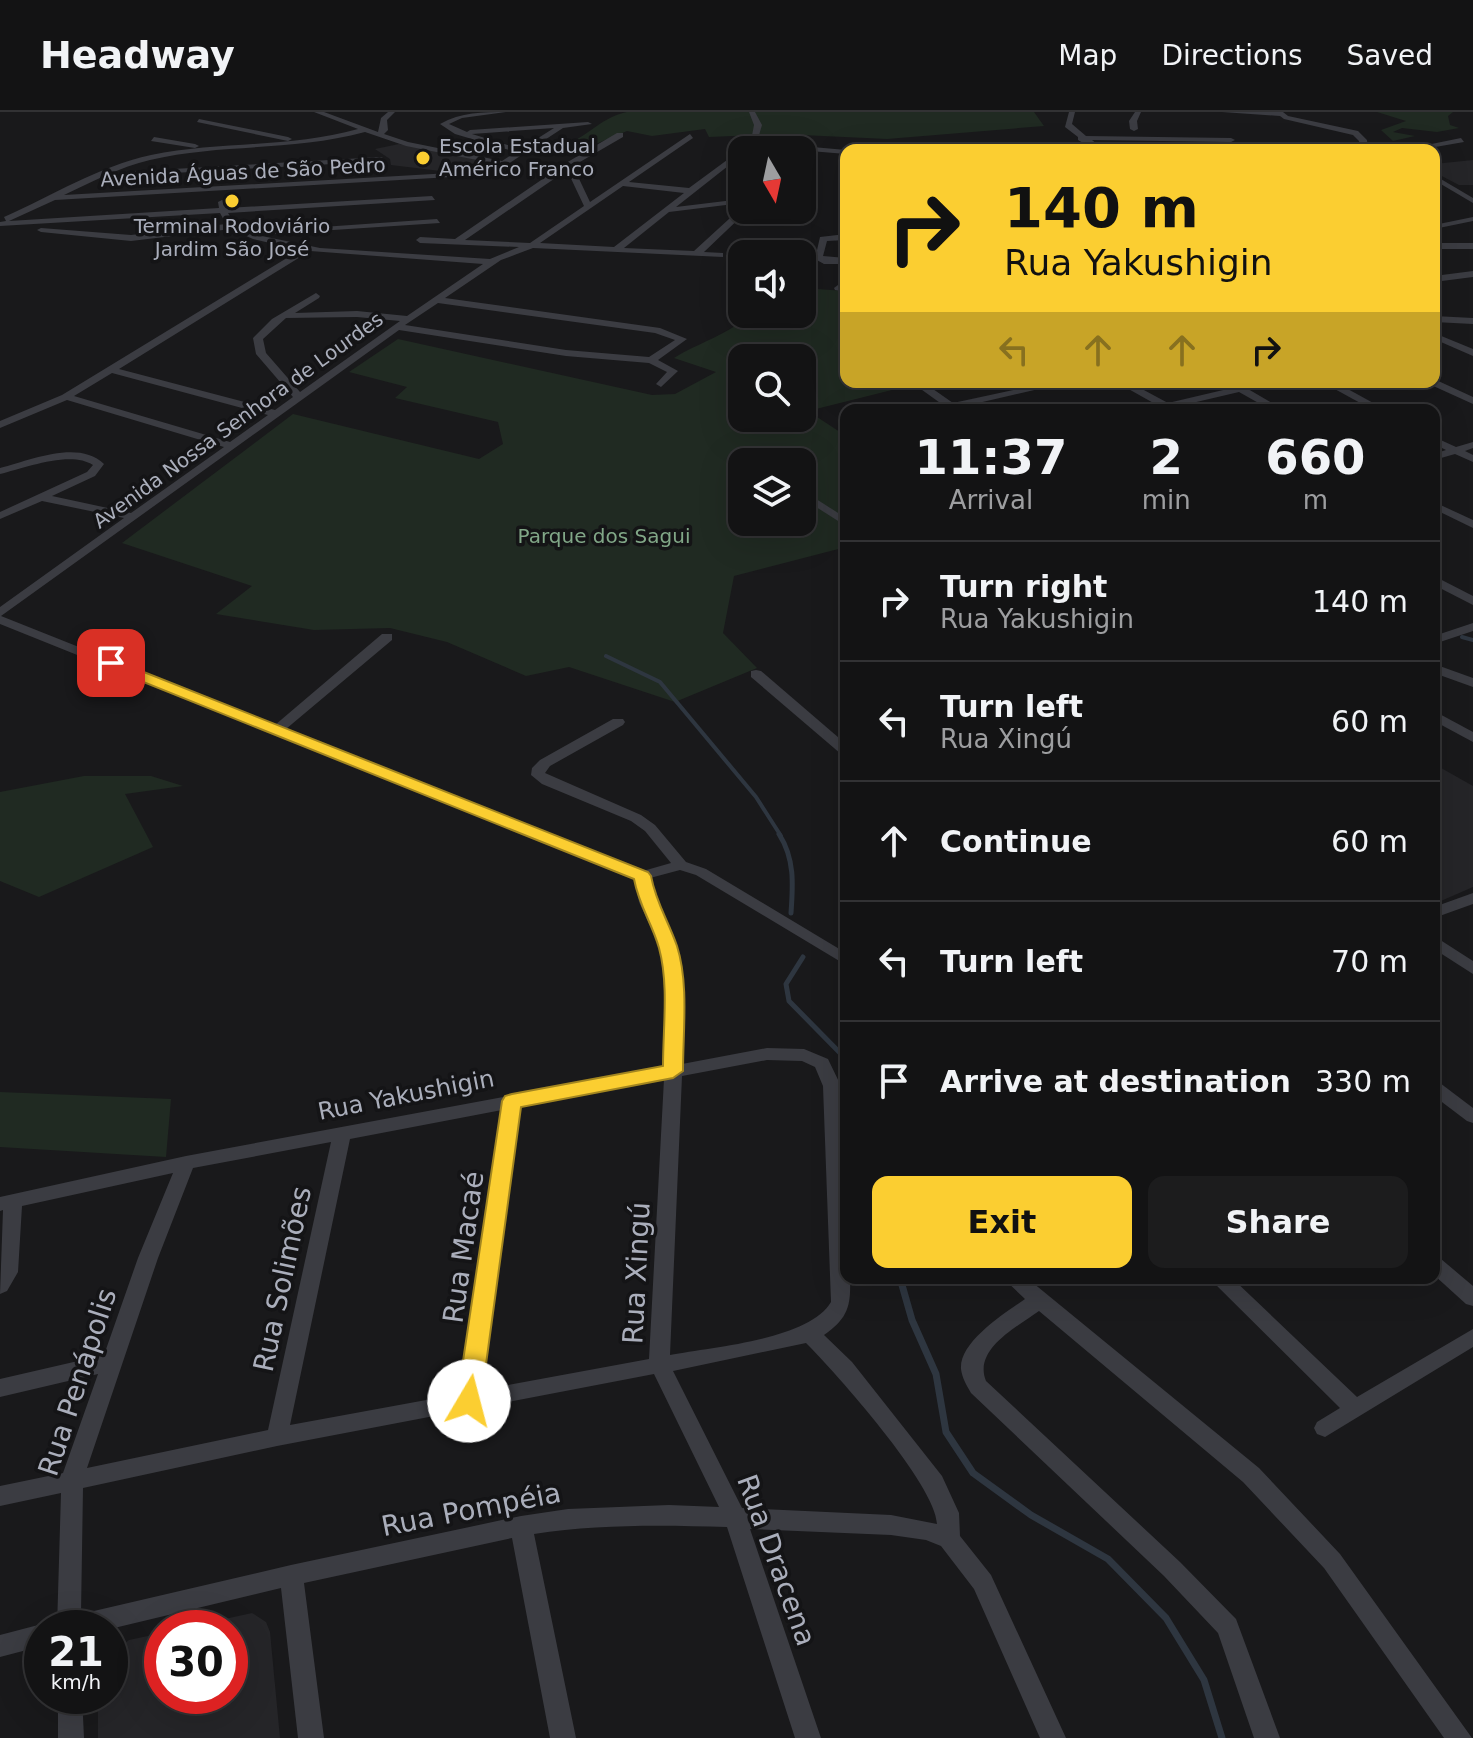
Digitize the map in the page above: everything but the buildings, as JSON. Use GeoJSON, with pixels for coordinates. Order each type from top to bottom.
{"type":"FeatureCollection","features":[{"type":"Feature","properties":{"kind":"street"},"geometry":{"type":"LineString","coordinates":[[317,112],[379,135],[446,153],[503,163]]}},
{"type":"Feature","properties":{"kind":"street"},"geometry":{"type":"LineString","coordinates":[[379,135],[384,130],[383,119],[392,112]]}},
{"type":"Feature","properties":{"kind":"street"},"geometry":{"type":"LineString","coordinates":[[503,112],[460,116],[445,122],[446,126],[458,132],[520,151]]}},
{"type":"Feature","properties":{"kind":"street"},"geometry":{"type":"LineString","coordinates":[[752,112],[758,125],[755,136]]}},
{"type":"Feature","properties":{"kind":"street"},"geometry":{"type":"LineString","coordinates":[[1134,129],[1133,121],[1138,112]]}},
{"type":"Feature","properties":{"kind":"street"},"geometry":{"type":"LineString","coordinates":[[1225,112],[1280,113],[1286,118],[1355,133],[1363,144]]}},
{"type":"Feature","properties":{"kind":"street"},"geometry":{"type":"LineString","coordinates":[[1070,113],[1068,125],[1090,144]]}},
{"type":"Feature","properties":{"kind":"street"},"geometry":{"type":"LineString","coordinates":[[199,121],[312,144]]}},
{"type":"Feature","properties":{"kind":"street"},"geometry":{"type":"LineString","coordinates":[[458,132],[588,124]]}},
{"type":"Feature","properties":{"kind":"street","name":"Avenida Águas de São Pedro"},"geometry":{"type":"LineString","coordinates":[[58,198],[456,175],[490,169],[560,128]]}},
{"type":"Feature","properties":{"kind":"street"},"geometry":{"type":"LineString","coordinates":[[0,224],[37,212],[107,174],[147,159],[208,150],[312,144],[362,130]]}},
{"type":"Feature","properties":{"kind":"street"},"geometry":{"type":"LineString","coordinates":[[456,242],[569,165],[620,135]]}},
{"type":"Feature","properties":{"kind":"street"},"geometry":{"type":"LineString","coordinates":[[222,189],[222,211],[242,229],[272,243],[308,249],[495,260],[531,246],[690,136]]}},
{"type":"Feature","properties":{"kind":"street"},"geometry":{"type":"LineString","coordinates":[[1081,138],[1231,140]]}},
{"type":"Feature","properties":{"kind":"street"},"geometry":{"type":"LineString","coordinates":[[154,139],[208,150]]}},
{"type":"Feature","properties":{"kind":"street"},"geometry":{"type":"LineString","coordinates":[[1175,139],[1177,144]]}},
{"type":"Feature","properties":{"kind":"street"},"geometry":{"type":"LineString","coordinates":[[1439,144],[1461,140]]}},
{"type":"Feature","properties":{"kind":"street"},"geometry":{"type":"LineString","coordinates":[[446,153],[491,143]]}},
{"type":"Feature","properties":{"kind":"street"},"geometry":{"type":"LineString","coordinates":[[816,149],[840,151]]}},
{"type":"Feature","properties":{"kind":"street"},"geometry":{"type":"LineString","coordinates":[[107,174],[382,159]]}},
{"type":"Feature","properties":{"kind":"street"},"geometry":{"type":"LineString","coordinates":[[616,250],[728,160]]}},
{"type":"Feature","properties":{"kind":"street"},"geometry":{"type":"LineString","coordinates":[[303,184],[333,162]]}},
{"type":"Feature","properties":{"kind":"street"},"geometry":{"type":"LineString","coordinates":[[569,165],[588,206]]}},
{"type":"Feature","properties":{"kind":"street"},"geometry":{"type":"LineString","coordinates":[[721,165],[728,166]]}},
{"type":"Feature","properties":{"kind":"street"},"geometry":{"type":"LineString","coordinates":[[1440,181],[1473,201]]}},
{"type":"Feature","properties":{"kind":"street"},"geometry":{"type":"LineString","coordinates":[[621,183],[691,191]]}},
{"type":"Feature","properties":{"kind":"street"},"geometry":{"type":"LineString","coordinates":[[242,229],[246,187]]}},
{"type":"Feature","properties":{"kind":"street"},"geometry":{"type":"LineString","coordinates":[[0,224],[432,198]]}},
{"type":"Feature","properties":{"kind":"street"},"geometry":{"type":"LineString","coordinates":[[668,210],[728,203]]}},
{"type":"Feature","properties":{"kind":"street"},"geometry":{"type":"LineString","coordinates":[[1440,225],[1473,219]]}},
{"type":"Feature","properties":{"kind":"street"},"geometry":{"type":"LineString","coordinates":[[0,224],[131,238],[242,229],[437,221]]}},
{"type":"Feature","properties":{"kind":"street"},"geometry":{"type":"LineString","coordinates":[[696,254],[729,224]]}},
{"type":"Feature","properties":{"kind":"street"},"geometry":{"type":"LineString","coordinates":[[374,225],[425,230]]}},
{"type":"Feature","properties":{"kind":"street"},"geometry":{"type":"LineString","coordinates":[[840,238],[823,239],[818,257],[824,261],[840,261]]}},
{"type":"Feature","properties":{"kind":"street"},"geometry":{"type":"LineString","coordinates":[[420,240],[720,255]]}},
{"type":"Feature","properties":{"kind":"street"},"geometry":{"type":"LineString","coordinates":[[495,260],[503,244]]}},
{"type":"Feature","properties":{"kind":"street"},"geometry":{"type":"LineString","coordinates":[[1440,246],[1473,246]]}},
{"type":"Feature","properties":{"kind":"street"},"geometry":{"type":"LineString","coordinates":[[0,425],[66,397],[308,249]]}},
{"type":"Feature","properties":{"kind":"street","name":"Avenida Nossa Senhora de Lourdes"},"geometry":{"type":"LineString","coordinates":[[0,613],[495,260]]}},
{"type":"Feature","properties":{"kind":"street"},"geometry":{"type":"LineString","coordinates":[[1440,278],[1473,274]]}},
{"type":"Feature","properties":{"kind":"street"},"geometry":{"type":"LineString","coordinates":[[299,398],[258,347],[262,333],[275,321],[316,296]]}},
{"type":"Feature","properties":{"kind":"street"},"geometry":{"type":"LineString","coordinates":[[437,300],[657,330],[681,340],[651,360]]}},
{"type":"Feature","properties":{"kind":"street"},"geometry":{"type":"LineString","coordinates":[[285,316],[357,314],[410,319]]}},
{"type":"Feature","properties":{"kind":"street"},"geometry":{"type":"LineString","coordinates":[[1440,319],[1473,321]]}},
{"type":"Feature","properties":{"kind":"street"},"geometry":{"type":"LineString","coordinates":[[397,327],[566,353],[651,360],[673,371],[661,384]]}},
{"type":"Feature","properties":{"kind":"street"},"geometry":{"type":"LineString","coordinates":[[1440,339],[1473,353]]}},
{"type":"Feature","properties":{"kind":"street"},"geometry":{"type":"LineString","coordinates":[[109,369],[277,414]]}},
{"type":"Feature","properties":{"kind":"street"},"geometry":{"type":"LineString","coordinates":[[1440,385],[1473,401]]}},
{"type":"Feature","properties":{"kind":"street"},"geometry":{"type":"LineString","coordinates":[[925,388],[948,404]]}},
{"type":"Feature","properties":{"kind":"street"},"geometry":{"type":"LineString","coordinates":[[961,404],[1037,388]]}},
{"type":"Feature","properties":{"kind":"street"},"geometry":{"type":"LineString","coordinates":[[1132,388],[1162,404]]}},
{"type":"Feature","properties":{"kind":"street"},"geometry":{"type":"LineString","coordinates":[[1183,404],[1233,388]]}},
{"type":"Feature","properties":{"kind":"street"},"geometry":{"type":"LineString","coordinates":[[1238,388],[1268,404]]}},
{"type":"Feature","properties":{"kind":"street"},"geometry":{"type":"LineString","coordinates":[[1339,388],[1369,404]]}},
{"type":"Feature","properties":{"kind":"street"},"geometry":{"type":"LineString","coordinates":[[66,397],[232,446]]}},
{"type":"Feature","properties":{"kind":"street"},"geometry":{"type":"LineString","coordinates":[[1440,443],[1473,459]]}},
{"type":"Feature","properties":{"kind":"street"},"geometry":{"type":"LineString","coordinates":[[1440,455],[1473,445]]}},
{"type":"Feature","properties":{"kind":"street"},"geometry":{"type":"LineString","coordinates":[[0,471],[71,455],[89,455],[98,460],[99,467],[44,498],[0,516]]}},
{"type":"Feature","properties":{"kind":"street"},"geometry":{"type":"LineString","coordinates":[[44,498],[134,517]]}},
{"type":"Feature","properties":{"kind":"street"},"geometry":{"type":"LineString","coordinates":[[816,503],[840,519]]}},
{"type":"Feature","properties":{"kind":"street"},"geometry":{"type":"LineString","coordinates":[[1440,508],[1473,525]]}},
{"type":"Feature","properties":{"kind":"street"},"geometry":{"type":"LineString","coordinates":[[1440,583],[1473,601]]}},
{"type":"Feature","properties":{"kind":"street"},"geometry":{"type":"LineString","coordinates":[[0,620],[642,876],[681,865]]}},
{"type":"Feature","properties":{"kind":"street"},"geometry":{"type":"LineString","coordinates":[[1440,638],[1473,627]]}},
{"type":"Feature","properties":{"kind":"street"},"geometry":{"type":"LineString","coordinates":[[278,729],[387,637]]}},
{"type":"Feature","properties":{"kind":"street"},"geometry":{"type":"LineString","coordinates":[[1440,670],[1473,683]]}},
{"type":"Feature","properties":{"kind":"street"},"geometry":{"type":"LineString","coordinates":[[756,674],[840,746]]}},
{"type":"Feature","properties":{"kind":"street"},"geometry":{"type":"LineString","coordinates":[[1440,719],[1473,738]]}},
{"type":"Feature","properties":{"kind":"street"},"geometry":{"type":"LineString","coordinates":[[618,722],[539,768],[538,775],[636,818],[650,828],[681,865],[701,872],[749,899],[806,939],[840,957]]}},
{"type":"Feature","properties":{"kind":"street","name":"Rua Xingú"},"geometry":{"type":"LineString","coordinates":[[0,1496],[277,1437],[659,1364],[673,1071],[673,971],[667,945],[647,902],[642,876]]}},
{"type":"Feature","properties":{"kind":"street"},"geometry":{"type":"LineString","coordinates":[[1440,911],[1473,898]]}},
{"type":"Feature","properties":{"kind":"street"},"geometry":{"type":"LineString","coordinates":[[1440,945],[1473,969]]}},
{"type":"Feature","properties":{"kind":"street","name":"Rua Yakushigin"},"geometry":{"type":"LineString","coordinates":[[7,1202],[342,1133],[785,1053],[804,1055],[822,1063],[832,1086],[840,1153]]}},
{"type":"Feature","properties":{"kind":"street"},"geometry":{"type":"LineString","coordinates":[[1440,1092],[1473,1117]]}},
{"type":"Feature","properties":{"kind":"street","name":"Rua Macaé"},"geometry":{"type":"LineString","coordinates":[[469,1401],[512,1101]]}},
{"type":"Feature","properties":{"kind":"street","name":"Rua Solimões"},"geometry":{"type":"LineString","coordinates":[[277,1437],[342,1133]]}},
{"type":"Feature","properties":{"kind":"street","name":"Rua Penápolis"},"geometry":{"type":"LineString","coordinates":[[69,1610],[72,1479],[186,1163]]}},
{"type":"Feature","properties":{"kind":"street"},"geometry":{"type":"LineString","coordinates":[[0,1286],[8,1272],[7,1202]]}},
{"type":"Feature","properties":{"kind":"street"},"geometry":{"type":"LineString","coordinates":[[1440,1269],[1473,1298]]}},
{"type":"Feature","properties":{"kind":"street"},"geometry":{"type":"LineString","coordinates":[[659,1364],[810,1334],[835,1316],[841,1303],[842,1284]]}},
{"type":"Feature","properties":{"kind":"street"},"geometry":{"type":"LineString","coordinates":[[1020,1284],[1251,1475],[1332,1561],[1459,1738]]}},
{"type":"Feature","properties":{"kind":"street"},"geometry":{"type":"LineString","coordinates":[[1225,1284],[1354,1408]]}},
{"type":"Feature","properties":{"kind":"street"},"geometry":{"type":"LineString","coordinates":[[1038,1300],[979,1348],[972,1361],[972,1374],[978,1387],[1108,1507],[1228,1627],[1267,1738]]}},
{"type":"Feature","properties":{"kind":"street"},"geometry":{"type":"LineString","coordinates":[[810,1334],[845,1368],[934,1483],[948,1513],[949,1539],[983,1582],[1053,1738]]}},
{"type":"Feature","properties":{"kind":"street"},"geometry":{"type":"LineString","coordinates":[[1325,1428],[1473,1337]]}},
{"type":"Feature","properties":{"kind":"street"},"geometry":{"type":"LineString","coordinates":[[0,1388],[112,1362]]}},
{"type":"Feature","properties":{"kind":"street","name":"Rua Dracena"},"geometry":{"type":"LineString","coordinates":[[659,1364],[736,1519],[808,1738]]}},
{"type":"Feature","properties":{"kind":"street","name":"Rua Pompéia"},"geometry":{"type":"LineString","coordinates":[[128,1614],[291,1575],[521,1526],[568,1519],[669,1515],[891,1525],[927,1530],[949,1539]]}},
{"type":"Feature","properties":{"kind":"street"},"geometry":{"type":"LineString","coordinates":[[521,1526],[563,1738]]}},
{"type":"Feature","properties":{"kind":"street"},"geometry":{"type":"LineString","coordinates":[[291,1575],[311,1738]]}},
{"type":"Feature","properties":{"kind":"street"},"geometry":{"type":"LineString","coordinates":[[0,1646],[24,1640]]}},
{"type":"Feature","properties":{"kind":"street"},"geometry":{"type":"LineString","coordinates":[[70,1714],[71,1738]]}},
{"type":"Feature","properties":{"kind":"shaded area","name":"Escola Estadual Américo Franco"},"geometry":{"type":"Polygon","coordinates":[[[399,144],[495,164],[457,173],[391,165],[390,159],[375,149],[399,144]]]}},
{"type":"Feature","properties":{"kind":"shaded area"},"geometry":{"type":"Polygon","coordinates":[[[1473,160],[1473,185],[1459,185],[1440,175],[1440,163],[1473,160]]]}},
{"type":"Feature","properties":{"kind":"shaded area"},"geometry":{"type":"Polygon","coordinates":[[[1440,767],[1473,786],[1473,887],[1440,901],[1440,767]]]}},
{"type":"Feature","properties":{"kind":"shaded area"},"geometry":{"type":"Polygon","coordinates":[[[252,1613],[266,1622],[270,1632],[280,1738],[98,1738],[98,1714],[128,1714],[128,1641],[144,1637],[144,1714],[248,1714],[248,1614],[252,1613]]]}},
{"type":"Feature","properties":{"kind":"green space"},"geometry":{"type":"Polygon","coordinates":[[[1034,112],[1044,126],[887,139],[780,134],[709,137],[705,129],[652,136],[627,131],[598,143],[566,145],[619,114],[1034,112]]]}},
{"type":"Feature","properties":{"kind":"green space"},"geometry":{"type":"Polygon","coordinates":[[[1377,112],[1453,112],[1448,116],[1450,125],[1459,128],[1437,132],[1402,128],[1393,132],[1415,136],[1393,141],[1381,130],[1406,121],[1377,112]]]}},
{"type":"Feature","properties":{"kind":"green space","name":"Parque dos Sagui"},"geometry":{"type":"Polygon","coordinates":[[[816,289],[840,291],[840,388],[900,388],[816,409],[816,344],[728,344],[728,432],[816,432],[816,416],[840,432],[840,549],[734,576],[723,633],[757,668],[675,702],[569,667],[526,676],[447,642],[390,628],[314,630],[216,614],[252,586],[122,543],[293,414],[479,459],[503,444],[498,422],[395,398],[407,387],[349,372],[398,339],[652,395],[675,394],[716,372],[674,358],[731,328],[816,328],[816,289]]]}},
{"type":"Feature","properties":{"kind":"green space"},"geometry":{"type":"Polygon","coordinates":[[[84,776],[151,776],[183,786],[125,794],[153,847],[39,897],[0,881],[0,792],[84,776]]]}},
{"type":"Feature","properties":{"kind":"green space"},"geometry":{"type":"Polygon","coordinates":[[[0,1092],[171,1099],[166,1157],[0,1147],[0,1092]]]}},
{"type":"Feature","properties":{"kind":"waterway"},"geometry":{"type":"LineString","coordinates":[[1462,637],[1473,640]]}},
{"type":"Feature","properties":{"kind":"waterway"},"geometry":{"type":"LineString","coordinates":[[606,656],[660,682],[756,797],[781,836]]}},
{"type":"Feature","properties":{"kind":"waterway"},"geometry":{"type":"LineString","coordinates":[[779,834],[790,863],[791,913]]}},
{"type":"Feature","properties":{"kind":"waterway"},"geometry":{"type":"LineString","coordinates":[[803,957],[786,984],[789,1001],[840,1053]]}},
{"type":"Feature","properties":{"kind":"waterway"},"geometry":{"type":"LineString","coordinates":[[902,1284],[912,1320],[936,1374],[946,1432],[973,1473],[1031,1515],[1108,1559],[1166,1618],[1204,1680],[1222,1738]]}},
{"type":"Feature","properties":{"kind":"place","name":"Escola Estadual Américo Franco"},"geometry":{"type":"Point","coordinates":[423,158]}},
{"type":"Feature","properties":{"kind":"place","name":"Terminal Rodoviário Jardim São José"},"geometry":{"type":"Point","coordinates":[232,201]}},
{"type":"Feature","properties":{"kind":"route"},"geometry":{"type":"LineString","coordinates":[[111,663],[642,876],[647,902],[667,945],[673,971],[673,1071],[512,1101],[469,1401]]}}]}
